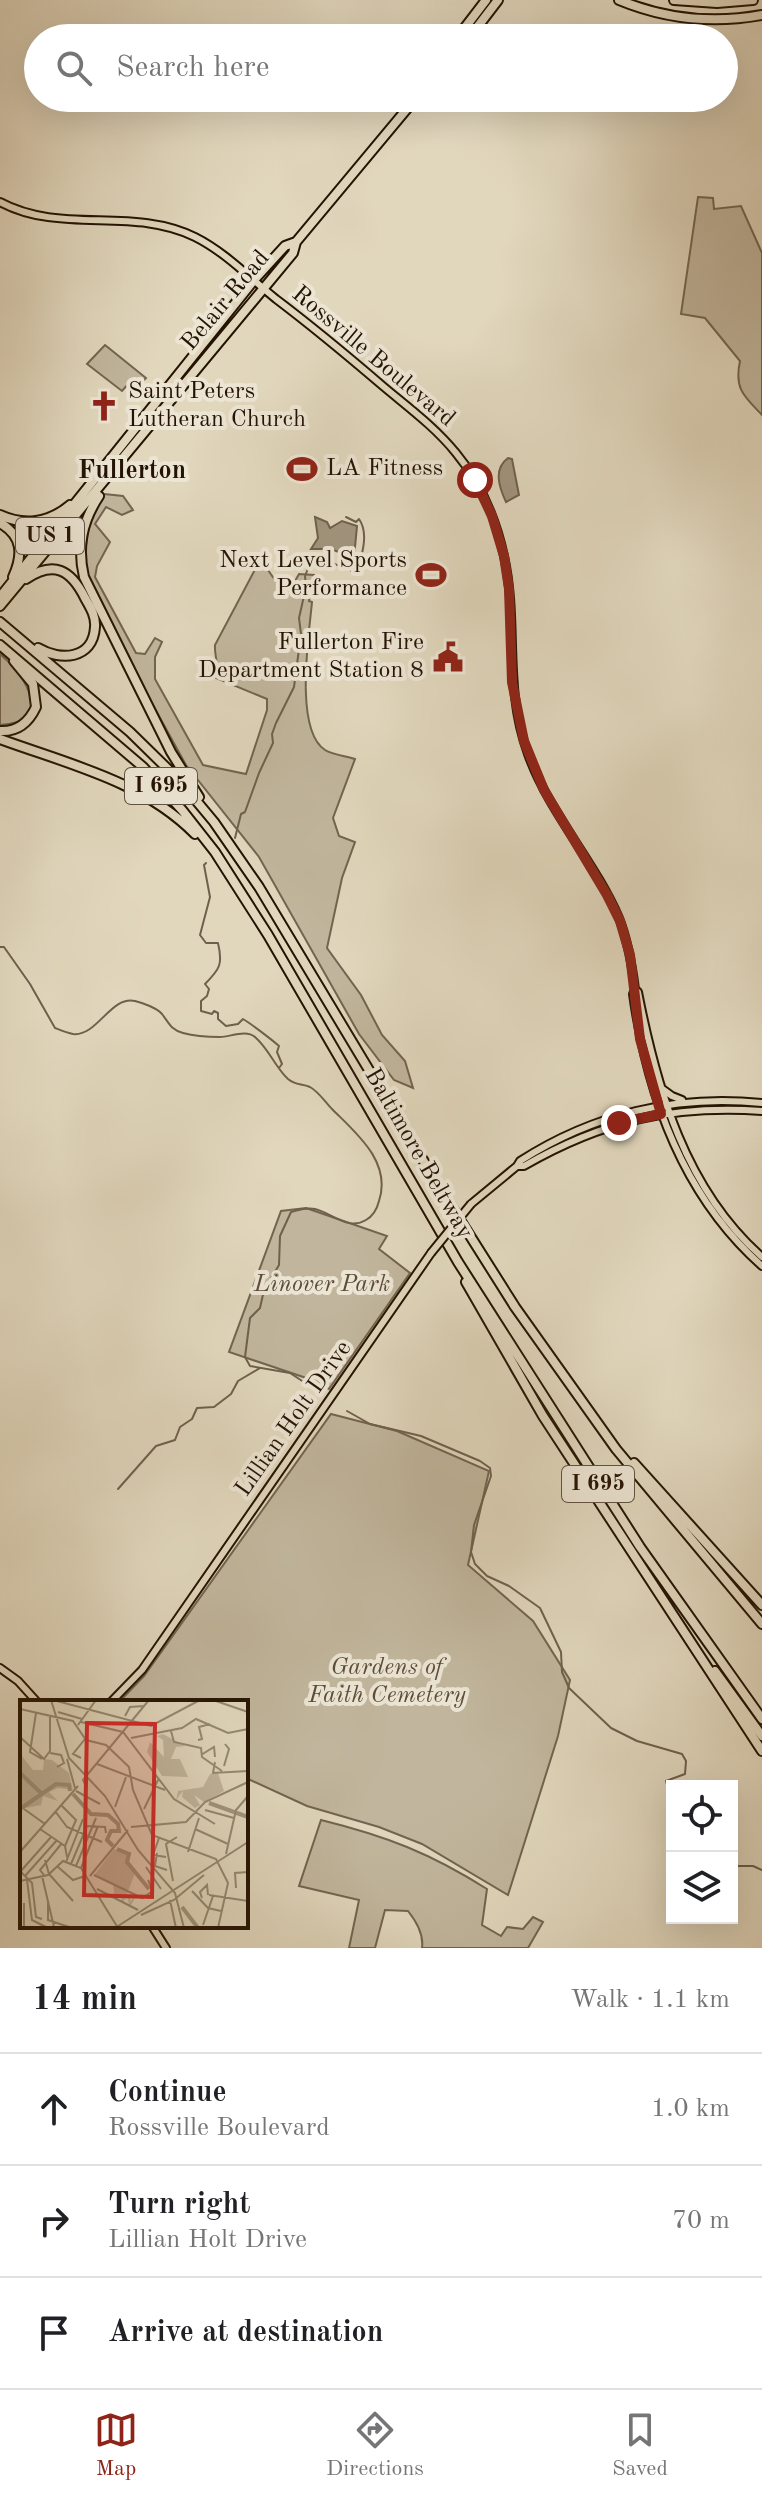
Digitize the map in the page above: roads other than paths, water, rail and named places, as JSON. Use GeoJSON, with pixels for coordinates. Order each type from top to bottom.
{"type":"FeatureCollection","features":[{"type":"Feature","properties":{"kind":"highway"},"geometry":{"type":"LineString","coordinates":[[480,23],[480,15],[488,0]]}},
{"type":"Feature","properties":{"kind":"highway"},"geometry":{"type":"LineString","coordinates":[[468,24],[488,0]]}},
{"type":"Feature","properties":{"kind":"highway"},"geometry":{"type":"LineString","coordinates":[[480,23],[498,0]]}},
{"type":"Feature","properties":{"kind":"highway"},"geometry":{"type":"LineString","coordinates":[[619,0],[690,19],[722,20],[762,15]]}},
{"type":"Feature","properties":{"kind":"highway"},"geometry":{"type":"LineString","coordinates":[[674,0],[717,3],[753,0]]}},
{"type":"Feature","properties":{"kind":"highway","name":"Belair Road"},"geometry":{"type":"LineString","coordinates":[[0,597],[118,466],[293,253],[296,242],[404,112]]}},
{"type":"Feature","properties":{"kind":"highway","name":"Belair Road"},"geometry":{"type":"LineString","coordinates":[[0,606],[254,280],[285,246],[296,242]]}},
{"type":"Feature","properties":{"kind":"highway"},"geometry":{"type":"LineString","coordinates":[[118,466],[91,508],[83,527],[80,545],[84,577],[171,752],[214,822]]}},
{"type":"Feature","properties":{"kind":"highway"},"geometry":{"type":"LineString","coordinates":[[0,515],[26,522],[48,519],[65,509],[91,486]]}},
{"type":"Feature","properties":{"kind":"highway"},"geometry":{"type":"LineString","coordinates":[[0,523],[14,533],[20,548],[20,560],[12,587]]}},
{"type":"Feature","properties":{"kind":"highway"},"geometry":{"type":"LineString","coordinates":[[12,587],[41,571],[64,571],[79,584],[93,612],[95,628],[92,641],[82,652],[64,657],[42,651],[12,632]]}},
{"type":"Feature","properties":{"kind":"highway","name":"Baltimore Beltway"},"geometry":{"type":"LineString","coordinates":[[0,622],[130,732],[179,780],[214,822],[267,900],[492,1272],[616,1449],[762,1621]]}},
{"type":"Feature","properties":{"kind":"highway"},"geometry":{"type":"LineString","coordinates":[[0,645],[30,679],[37,701],[32,716],[24,725],[15,730],[0,731]]}},
{"type":"Feature","properties":{"kind":"highway","name":"Baltimore Beltway"},"geometry":{"type":"LineString","coordinates":[[0,645],[119,745],[166,792],[227,869],[278,951],[458,1262],[648,1560],[762,1719]]}},
{"type":"Feature","properties":{"kind":"highway"},"geometry":{"type":"LineString","coordinates":[[0,739],[134,788],[169,810],[204,845],[278,951]]}},
{"type":"Feature","properties":{"kind":"highway"},"geometry":{"type":"LineString","coordinates":[[458,1262],[468,1286],[543,1416],[762,1751]]}},
{"type":"Feature","properties":{"kind":"highway"},"geometry":{"type":"LineString","coordinates":[[582,1402],[689,1527],[762,1605]]}},
{"type":"Feature","properties":{"kind":"highway"},"geometry":{"type":"LineString","coordinates":[[657,1593],[762,1736]]}},
{"type":"Feature","properties":{"kind":"main road","name":"Rossville Boulevard"},"geometry":{"type":"LineString","coordinates":[[0,202],[45,219],[139,221],[177,229],[214,248],[430,425],[457,454],[481,491],[498,532],[506,570],[512,682],[524,741],[544,790],[617,914],[627,941],[662,1105]]}},
{"type":"Feature","properties":{"kind":"main road","name":"Rossville Boulevard"},"geometry":{"type":"LineString","coordinates":[[635,989],[633,994],[640,1039],[679,1155],[727,1230],[762,1266]]}},
{"type":"Feature","properties":{"kind":"main road"},"geometry":{"type":"LineString","coordinates":[[659,1085],[670,1095],[694,1101]]}},
{"type":"Feature","properties":{"kind":"main road","name":"Lillian Holt Drive"},"geometry":{"type":"LineString","coordinates":[[113,1700],[142,1670],[431,1253],[471,1204],[517,1166],[524,1166],[578,1133],[612,1117],[694,1101],[762,1103]]}},
{"type":"Feature","properties":{"kind":"main road","name":"Lillian Holt Drive"},"geometry":{"type":"LineString","coordinates":[[578,1133],[664,1113],[701,1109],[762,1111]]}},
{"type":"Feature","properties":{"kind":"main road","name":"Rossville Boulevard"},"geometry":{"type":"LineString","coordinates":[[664,1113],[705,1188],[733,1227],[762,1257]]}},
{"type":"Feature","properties":{"kind":"main road"},"geometry":{"type":"LineString","coordinates":[[0,1668],[18,1681],[35,1700]]}},
{"type":"Feature","properties":{"kind":"main road"},"geometry":{"type":"LineString","coordinates":[[153,1928],[166,1948]]}},
{"type":"Feature","properties":{"kind":"waterway"},"geometry":{"type":"LineString","coordinates":[[235,838],[241,814],[245,812],[273,743],[276,723],[294,687],[301,634],[299,618],[306,587],[305,576],[311,561],[322,557],[351,571],[358,570],[364,531],[359,519],[356,522],[346,517]]}},
{"type":"Feature","properties":{"kind":"waterway"},"geometry":{"type":"LineString","coordinates":[[206,863],[210,897],[200,935],[206,943],[218,943],[220,961],[217,970],[205,984],[209,989],[201,1001],[201,1011],[218,1013],[218,1019],[226,1026],[238,1024],[243,1019],[255,1027],[279,1046],[277,1052],[282,1064],[279,1068]]}},
{"type":"Feature","properties":{"kind":"waterway"},"geometry":{"type":"LineString","coordinates":[[0,947],[4,947],[30,984],[55,1028],[73,1034],[82,1033],[119,1004],[135,1001],[157,1010],[179,1032],[216,1037],[243,1033],[251,1035],[288,1079],[316,1092],[369,1149],[381,1174],[382,1187],[374,1212],[359,1223],[340,1220],[315,1209],[291,1212],[280,1236],[279,1265],[264,1290],[260,1308],[250,1318],[245,1357],[250,1366],[290,1373],[316,1390]]}},
{"type":"Feature","properties":{"kind":"waterway"},"geometry":{"type":"LineString","coordinates":[[118,1489],[156,1446],[175,1440],[180,1427],[192,1419],[197,1408],[214,1407],[231,1394],[238,1381],[260,1368]]}},
{"type":"Feature","properties":{"kind":"waterway"},"geometry":{"type":"LineString","coordinates":[[347,1411],[370,1424],[421,1436],[490,1468],[491,1476],[474,1525],[471,1552],[475,1564],[487,1576],[509,1586],[540,1608],[561,1652],[562,1672],[569,1688],[611,1728],[637,1741],[682,1754],[686,1761],[685,1774],[669,1780]]}},
{"type":"Feature","properties":{"kind":"waterway"},"geometry":{"type":"LineString","coordinates":[[738,1866],[753,1866],[762,1870]]}},
{"type":"Feature","properties":{"kind":"place","name":"Saint Peters Lutheran Church"},"geometry":{"type":"Point","coordinates":[104,406]}},
{"type":"Feature","properties":{"kind":"place","name":"LA Fitness"},"geometry":{"type":"Point","coordinates":[302,469]}},
{"type":"Feature","properties":{"kind":"place","name":"Next Level Sports Performance"},"geometry":{"type":"Point","coordinates":[431,575]}},
{"type":"Feature","properties":{"kind":"place","name":"Fullerton Fire Department Station 8"},"geometry":{"type":"Point","coordinates":[448,657]}},
{"type":"Feature","properties":{"kind":"district","name":"Fullerton"},"geometry":{"type":"Point","coordinates":[132,471]}},
{"type":"Feature","properties":{"kind":"park label","name":"Linover Park"},"geometry":{"type":"Point","coordinates":[322,1285]}},
{"type":"Feature","properties":{"kind":"park label","name":"Gardens of Faith Cemetery"},"geometry":{"type":"Point","coordinates":[387,1682]}}]}
